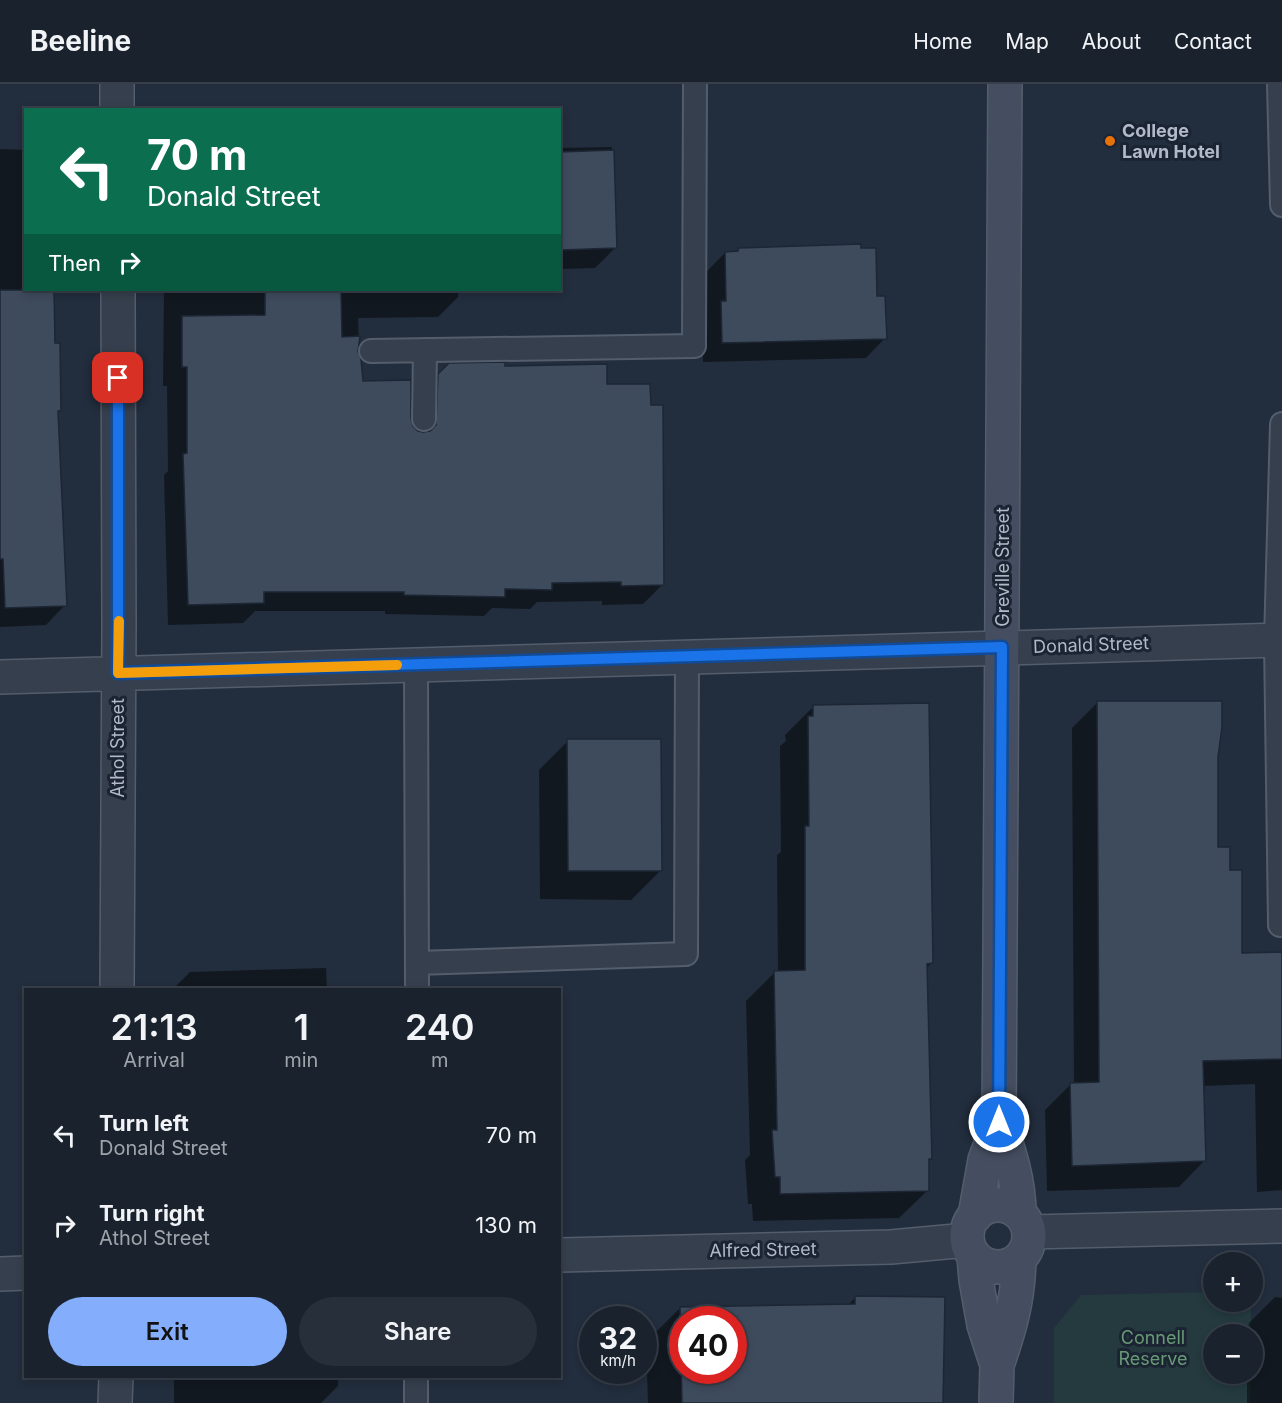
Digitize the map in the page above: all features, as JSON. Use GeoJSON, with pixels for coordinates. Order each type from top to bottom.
{"type":"FeatureCollection","features":[{"type":"Feature","properties":{"kind":"street"},"geometry":{"type":"LineString","coordinates":[[117,84],[117,108]]}},
{"type":"Feature","properties":{"kind":"street","name":"Greville Street"},"geometry":{"type":"LineString","coordinates":[[996,1403],[997,1365],[1011,1324],[1018,1284],[1022,1235],[1019,1195],[1011,1158],[999,1122],[1005,84]]}},
{"type":"Feature","properties":{"kind":"street","name":"Athol Street"},"geometry":{"type":"LineString","coordinates":[[117,988],[118,291]]}},
{"type":"Feature","properties":{"kind":"street","name":"Donald Street"},"geometry":{"type":"LineString","coordinates":[[0,677],[1279,640]]}},
{"type":"Feature","properties":{"kind":"street","name":"Greville Street"},"geometry":{"type":"LineString","coordinates":[[997,1365],[984,1325],[976,1280],[972,1237],[985,1160],[999,1122]]}},
{"type":"Feature","properties":{"kind":"street"},"geometry":{"type":"LineString","coordinates":[[1001,1205],[1010,1207],[1022,1235],[1011,1265],[1001,1268],[981,1263],[972,1237],[982,1209],[1001,1205]]}},
{"type":"Feature","properties":{"kind":"street"},"geometry":{"type":"LineString","coordinates":[[1022,1235],[1282,1226]]}},
{"type":"Feature","properties":{"kind":"street","name":"Alfred Street"},"geometry":{"type":"LineString","coordinates":[[561,1255],[891,1246],[972,1237]]}},
{"type":"Feature","properties":{"kind":"street"},"geometry":{"type":"LineString","coordinates":[[0,1274],[24,1273]]}},
{"type":"Feature","properties":{"kind":"street"},"geometry":{"type":"LineString","coordinates":[[115,1403],[116,1378]]}},
{"type":"Feature","properties":{"kind":"lane"},"geometry":{"type":"LineString","coordinates":[[371,351],[694,346],[695,84]]}},
{"type":"Feature","properties":{"kind":"lane"},"geometry":{"type":"LineString","coordinates":[[1278,84],[1282,205]]}},
{"type":"Feature","properties":{"kind":"lane"},"geometry":{"type":"LineString","coordinates":[[424,419],[425,350]]}},
{"type":"Feature","properties":{"kind":"lane"},"geometry":{"type":"LineString","coordinates":[[1280,925],[1279,640],[1282,424]]}},
{"type":"Feature","properties":{"kind":"lane"},"geometry":{"type":"LineString","coordinates":[[417,963],[686,954],[687,656]]}},
{"type":"Feature","properties":{"kind":"lane"},"geometry":{"type":"LineString","coordinates":[[416,664],[417,988]]}},
{"type":"Feature","properties":{"kind":"lane"},"geometry":{"type":"LineString","coordinates":[[416,1378],[417,1403]]}},
{"type":"Feature","properties":{"kind":"green space","name":"Connell Reserve"},"geometry":{"type":"Polygon","coordinates":[[[1203,1292],[1203,1312],[1251,1312],[1251,1324],[1203,1324],[1203,1384],[1251,1384],[1250,1403],[1054,1403],[1054,1328],[1081,1295],[1203,1292]]]}},
{"type":"Feature","properties":{"kind":"building"},"geometry":{"type":"Polygon","coordinates":[[[614,150],[617,248],[561,250],[561,152],[614,150]]]}},
{"type":"Feature","properties":{"kind":"building"},"geometry":{"type":"Polygon","coordinates":[[[861,244],[861,248],[876,248],[877,296],[885,296],[887,339],[722,343],[721,301],[726,301],[725,252],[738,251],[738,248],[861,244]]]}},
{"type":"Feature","properties":{"kind":"building"},"geometry":{"type":"Polygon","coordinates":[[[0,290],[54,291],[55,343],[60,343],[61,411],[58,411],[67,606],[5,608],[3,559],[0,559],[0,290]]]}},
{"type":"Feature","properties":{"kind":"building"},"geometry":{"type":"Polygon","coordinates":[[[265,291],[341,291],[342,337],[360,336],[358,352],[363,381],[411,380],[411,419],[413,426],[423,432],[430,431],[436,425],[438,374],[449,363],[505,362],[505,366],[607,364],[607,384],[650,384],[651,405],[663,405],[664,585],[621,586],[621,582],[552,583],[552,590],[505,589],[505,597],[404,595],[404,592],[264,592],[264,603],[188,605],[183,454],[187,453],[187,367],[182,367],[182,316],[265,315],[265,291]]]}},
{"type":"Feature","properties":{"kind":"building"},"geometry":{"type":"Polygon","coordinates":[[[1097,701],[1222,701],[1222,727],[1218,757],[1218,847],[1230,847],[1230,870],[1242,870],[1242,953],[1282,952],[1282,1059],[1203,1061],[1206,1161],[1072,1166],[1070,1083],[1099,1082],[1097,701]]]}},
{"type":"Feature","properties":{"kind":"building"},"geometry":{"type":"Polygon","coordinates":[[[929,703],[933,963],[927,964],[932,1159],[929,1159],[929,1191],[780,1194],[780,1177],[775,1177],[772,1130],[777,1130],[774,971],[805,970],[805,826],[809,826],[808,716],[813,716],[813,705],[929,703]]]}},
{"type":"Feature","properties":{"kind":"building"},"geometry":{"type":"Polygon","coordinates":[[[567,739],[661,739],[662,871],[568,871],[567,739]]]}},
{"type":"Feature","properties":{"kind":"building"},"geometry":{"type":"Polygon","coordinates":[[[855,1296],[945,1297],[943,1403],[682,1403],[682,1384],[747,1384],[747,1306],[738,1306],[855,1304],[855,1296]]]}},
{"type":"Feature","properties":{"kind":"slow traffic"},"geometry":{"type":"LineString","coordinates":[[119,621],[118,673],[397,665]]}},
{"type":"Feature","properties":{"kind":"place","name":"College Lawn Hotel"},"geometry":{"type":"Point","coordinates":[1110,141]}},
{"type":"Feature","properties":{"kind":"route"},"geometry":{"type":"LineString","coordinates":[[118,378],[118,673],[1002,647],[999,1122]]}}]}
